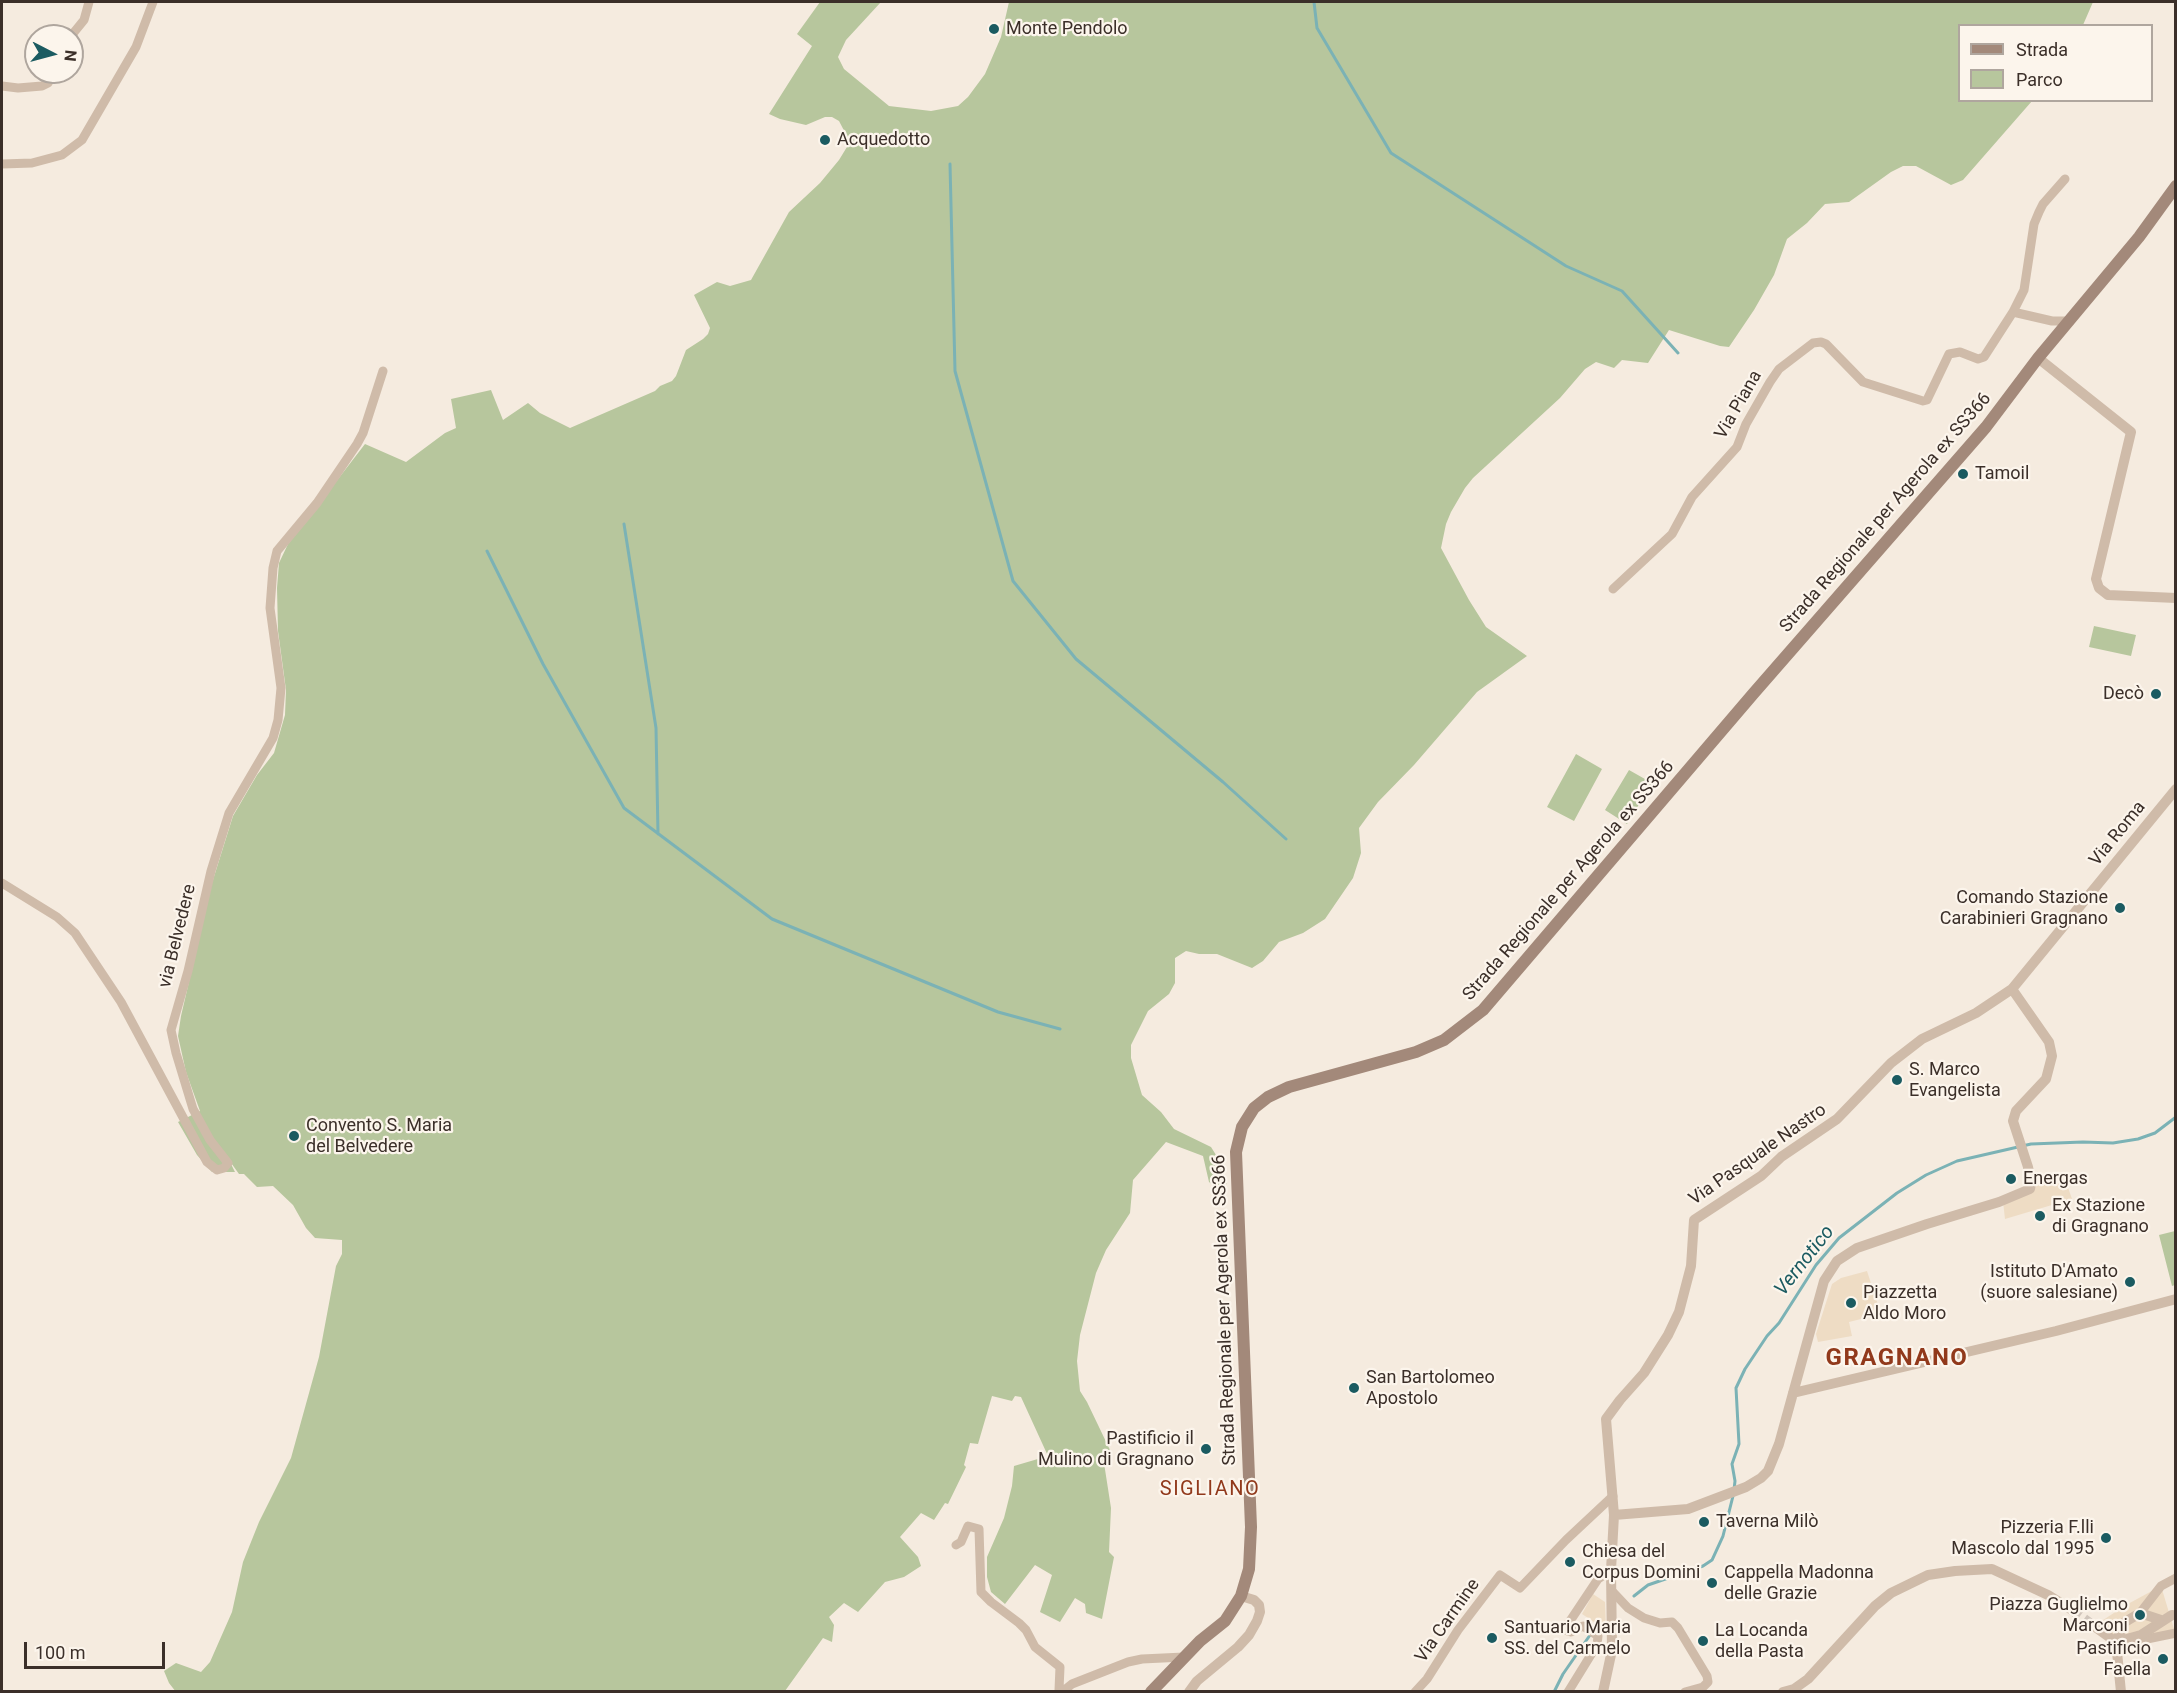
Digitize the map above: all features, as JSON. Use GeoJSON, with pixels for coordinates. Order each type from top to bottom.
{"type":"FeatureCollection","features":[{"type":"Feature","properties":{"kind":"main road","name":"Strada Regionale per Agerola ex SS366"},"geometry":{"type":"LineString","coordinates":[[1151,1692],[1200,1641],[1225,1621],[1240,1596],[1249,1569],[1251,1527],[1236,1152],[1242,1127],[1254,1108],[1268,1097],[1289,1087],[1416,1052],[1444,1040],[1483,1010],[1753,694],[1986,427],[2038,358],[2139,237],[2175,186]]}},
{"type":"Feature","properties":{"kind":"street"},"geometry":{"type":"LineString","coordinates":[[81,24],[89,2]]}},
{"type":"Feature","properties":{"kind":"street"},"geometry":{"type":"LineString","coordinates":[[2,164],[32,163],[62,155],[82,140],[136,47],[153,2]]}},
{"type":"Feature","properties":{"kind":"street"},"geometry":{"type":"LineString","coordinates":[[2,86],[18,88],[46,84]]}},
{"type":"Feature","properties":{"kind":"street"},"geometry":{"type":"LineString","coordinates":[[2065,179],[2043,204],[2034,224],[2024,290],[2013,312],[2052,321],[2070,321]]}},
{"type":"Feature","properties":{"kind":"street","name":"Via Piana"},"geometry":{"type":"LineString","coordinates":[[1613,589],[1672,534],[1692,497],[1737,447],[1746,424],[1770,381],[1779,369],[1813,344],[1821,342],[1826,344],[1863,382],[1923,401],[1927,400],[1949,354],[1960,352],[1978,359],[1984,357],[2013,312]]}},
{"type":"Feature","properties":{"kind":"street"},"geometry":{"type":"LineString","coordinates":[[2038,358],[2131,432],[2096,579],[2099,588],[2108,595],[2175,598]]}},
{"type":"Feature","properties":{"kind":"street","name":"via Belvedere"},"geometry":{"type":"LineString","coordinates":[[2,883],[57,917],[75,933],[121,1002],[207,1162],[217,1170],[224,1168],[228,1163],[210,1140],[193,1109],[171,1030],[188,971],[211,870],[229,813],[273,738],[278,720],[281,688],[270,608],[273,568],[277,552],[317,503],[357,444],[363,433],[383,371]]}},
{"type":"Feature","properties":{"kind":"street","name":"Via Roma"},"geometry":{"type":"LineString","coordinates":[[1925,1037],[1976,1014],[2012,989],[2175,789]]}},
{"type":"Feature","properties":{"kind":"street"},"geometry":{"type":"LineString","coordinates":[[1614,1515],[1688,1509],[1746,1487],[1768,1471],[1779,1444],[1824,1281],[1837,1261],[1857,1248],[1999,1202],[2030,1189],[2031,1183],[2013,1121],[2016,1111],[2046,1079],[2052,1056],[2049,1042],[2012,989]]}},
{"type":"Feature","properties":{"kind":"street","name":"Via Pasquale Nastro"},"geometry":{"type":"LineString","coordinates":[[1613,1496],[1606,1419],[1644,1373],[1668,1335],[1679,1312],[1691,1266],[1694,1220],[1761,1176],[1781,1157],[1837,1119],[1891,1063],[1925,1037]]}},
{"type":"Feature","properties":{"kind":"street"},"geometry":{"type":"LineString","coordinates":[[1793,1393],[2049,1332],[2175,1299]]}},
{"type":"Feature","properties":{"kind":"street"},"geometry":{"type":"LineString","coordinates":[[1603,1692],[1612,1650],[1613,1496]]}},
{"type":"Feature","properties":{"kind":"street","name":"Via Carmine"},"geometry":{"type":"LineString","coordinates":[[1415,1692],[1427,1679],[1458,1630],[1500,1575],[1520,1588],[1613,1496]]}},
{"type":"Feature","properties":{"kind":"street"},"geometry":{"type":"LineString","coordinates":[[956,1545],[961,1542],[968,1526],[979,1529],[981,1592],[1019,1623],[1026,1630],[1035,1647],[1060,1667],[1061,1692]]}},
{"type":"Feature","properties":{"kind":"street"},"geometry":{"type":"LineString","coordinates":[[1783,1692],[1794,1689],[1808,1678],[1875,1606],[1891,1593],[1928,1575],[1955,1570],[1992,1569],[2048,1595],[2072,1610]]}},
{"type":"Feature","properties":{"kind":"street"},"geometry":{"type":"LineString","coordinates":[[1568,1692],[1597,1645],[1598,1636],[1582,1626],[1571,1632],[1564,1630],[1598,1579],[1611,1570]]}},
{"type":"Feature","properties":{"kind":"street"},"geometry":{"type":"LineString","coordinates":[[2121,1692],[2115,1642],[2125,1622],[2140,1613],[2161,1586],[2175,1578]]}},
{"type":"Feature","properties":{"kind":"street"},"geometry":{"type":"LineString","coordinates":[[1612,1591],[1628,1608],[1644,1618],[1660,1623],[1672,1622],[1678,1628],[1707,1676],[1707,1682],[1703,1687],[1685,1692]]}},
{"type":"Feature","properties":{"kind":"street"},"geometry":{"type":"LineString","coordinates":[[1189,1692],[1197,1681],[1238,1647],[1249,1635],[1257,1621],[1260,1612],[1259,1605],[1254,1600],[1240,1596]]}},
{"type":"Feature","properties":{"kind":"street"},"geometry":{"type":"LineString","coordinates":[[2140,1613],[2161,1620]]}},
{"type":"Feature","properties":{"kind":"street"},"geometry":{"type":"LineString","coordinates":[[2115,1642],[2141,1635],[2172,1614]]}},
{"type":"Feature","properties":{"kind":"street"},"geometry":{"type":"LineString","coordinates":[[2091,1624],[2115,1642]]}},
{"type":"Feature","properties":{"kind":"street"},"geometry":{"type":"LineString","coordinates":[[2130,1638],[2142,1640],[2175,1633]]}},
{"type":"Feature","properties":{"kind":"street"},"geometry":{"type":"LineString","coordinates":[[1061,1692],[1072,1684],[1118,1665],[1142,1659],[1184,1657]]}},
{"type":"Feature","properties":{"kind":"green space"},"geometry":{"type":"Polygon","coordinates":[[[820,2],[881,2],[846,40],[838,57],[844,69],[889,106],[931,111],[958,106],[968,97],[985,74],[1001,37],[1009,2],[2093,2],[2083,24],[1958,24],[1958,102],[2031,102],[1963,180],[1951,185],[1916,166],[1903,166],[1849,202],[1825,204],[1787,239],[1774,275],[1729,347],[1669,330],[1648,363],[1622,360],[1614,368],[1596,362],[1585,369],[1560,398],[1473,478],[1451,512],[1441,548],[1486,627],[1527,656],[1477,692],[1414,765],[1378,802],[1359,828],[1361,853],[1353,878],[1325,919],[1303,933],[1279,942],[1263,961],[1252,968],[1217,954],[1186,951],[1175,958],[1175,983],[1169,994],[1148,1011],[1131,1045],[1131,1058],[1142,1095],[1161,1112],[1174,1129],[1211,1147],[1227,1184],[1214,1186],[1209,1182],[1203,1156],[1166,1142],[1133,1180],[1130,1213],[1106,1250],[1096,1273],[1080,1335],[1077,1361],[1080,1391],[1110,1450],[1104,1463],[1111,1508],[1109,1552],[1114,1557],[1102,1619],[1086,1613],[1085,1604],[1075,1598],[1060,1622],[1040,1612],[1052,1575],[1035,1565],[1005,1604],[991,1592],[987,1577],[987,1557],[1004,1518],[1012,1486],[1014,1466],[1048,1456],[1021,1397],[1015,1396],[1012,1401],[992,1396],[978,1444],[970,1443],[964,1465],[966,1467],[948,1504],[945,1503],[934,1520],[921,1513],[900,1537],[918,1557],[921,1566],[904,1577],[885,1582],[858,1612],[844,1603],[829,1617],[834,1625],[832,1642],[823,1638],[785,1691],[176,1692],[164,1671],[176,1663],[201,1672],[210,1662],[232,1612],[243,1562],[259,1522],[291,1458],[319,1357],[336,1266],[342,1254],[342,1240],[315,1238],[306,1228],[293,1205],[273,1186],[257,1187],[244,1174],[239,1174],[229,1160],[235,1172],[212,1172],[197,1155],[178,1122],[200,1111],[186,1072],[178,1036],[212,883],[233,816],[257,775],[274,753],[285,715],[286,690],[278,631],[279,563],[288,544],[365,444],[406,462],[445,433],[456,428],[451,399],[491,390],[503,420],[528,403],[540,413],[570,428],[655,391],[672,381],[686,350],[703,339],[710,328],[694,295],[717,282],[730,286],[751,280],[789,212],[820,183],[850,142],[839,121],[832,117],[825,117],[806,125],[769,114],[812,46],[797,34],[820,2]]]}},
{"type":"Feature","properties":{"kind":"green space"},"geometry":{"type":"Polygon","coordinates":[[[2094,626],[2136,635],[2131,656],[2089,647],[2094,626]]]}},
{"type":"Feature","properties":{"kind":"green space"},"geometry":{"type":"Polygon","coordinates":[[[1576,754],[1602,769],[1574,821],[1547,807],[1576,754]]]}},
{"type":"Feature","properties":{"kind":"green space"},"geometry":{"type":"Polygon","coordinates":[[[1629,770],[1652,783],[1627,824],[1605,810],[1629,770]]]}},
{"type":"Feature","properties":{"kind":"green space"},"geometry":{"type":"Polygon","coordinates":[[[2175,1231],[2175,1285],[2172,1286],[2159,1235],[2175,1231]]]}},
{"type":"Feature","properties":{"kind":"shaded area"},"geometry":{"type":"Polygon","coordinates":[[[2063,1173],[2072,1199],[2005,1219],[2003,1201],[2034,1184],[2063,1173]]]}},
{"type":"Feature","properties":{"kind":"shaded area","name":"Piazzetta Aldo Moro"},"geometry":{"type":"Polygon","coordinates":[[[1867,1271],[1881,1314],[1849,1322],[1852,1336],[1818,1342],[1816,1334],[1832,1284],[1841,1278],[1867,1271]]]}},
{"type":"Feature","properties":{"kind":"shaded area","name":"Piazza Guglielmo Marconi"},"geometry":{"type":"Polygon","coordinates":[[[2161,1586],[2174,1629],[2122,1650],[2094,1626],[2126,1605],[2161,1586]]]}},
{"type":"Feature","properties":{"kind":"shaded area"},"geometry":{"type":"Polygon","coordinates":[[[1593,1594],[1605,1602],[1606,1630],[1582,1614],[1593,1594]]]}},
{"type":"Feature","properties":{"kind":"waterway"},"geometry":{"type":"LineString","coordinates":[[1314,2],[1317,28],[1391,153],[1566,266],[1622,291],[1678,353]]}},
{"type":"Feature","properties":{"kind":"waterway"},"geometry":{"type":"LineString","coordinates":[[950,164],[955,371],[1013,581],[1076,659],[1223,782],[1286,839]]}},
{"type":"Feature","properties":{"kind":"waterway"},"geometry":{"type":"LineString","coordinates":[[624,524],[656,728],[658,834]]}},
{"type":"Feature","properties":{"kind":"waterway"},"geometry":{"type":"LineString","coordinates":[[487,551],[543,664],[624,808],[772,919],[998,1012],[1060,1029]]}},
{"type":"Feature","properties":{"kind":"waterway","name":"Vernotico"},"geometry":{"type":"LineString","coordinates":[[1734,1490],[1732,1464],[1739,1444],[1736,1388],[1745,1369],[1767,1336],[1779,1323],[1816,1265],[1839,1238],[1897,1193],[1926,1175],[1957,1161],[2031,1144],[2113,1143],[2138,1139],[2155,1133],[2176,1117]]}},
{"type":"Feature","properties":{"kind":"waterway","name":"Vernotico"},"geometry":{"type":"LineString","coordinates":[[1634,1596],[1648,1585],[1703,1566],[1712,1560],[1723,1536],[1733,1496]]}},
{"type":"Feature","properties":{"kind":"waterway","name":"Vernotico"},"geometry":{"type":"LineString","coordinates":[[1554,1692],[1563,1674],[1597,1625]]}},
{"type":"Feature","properties":{"kind":"tunnel"},"geometry":{"type":"LineString","coordinates":[[2072,1610],[2091,1624]]}},
{"type":"Feature","properties":{"kind":"place","name":"Monte Pendolo"},"geometry":{"type":"Point","coordinates":[994,29]}},
{"type":"Feature","properties":{"kind":"place","name":"Acquedotto"},"geometry":{"type":"Point","coordinates":[825,140]}},
{"type":"Feature","properties":{"kind":"place","name":"Tamoil"},"geometry":{"type":"Point","coordinates":[1963,474]}},
{"type":"Feature","properties":{"kind":"place","name":"Decò"},"geometry":{"type":"Point","coordinates":[2156,694]}},
{"type":"Feature","properties":{"kind":"place","name":"Comando Stazione Carabinieri Gragnano"},"geometry":{"type":"Point","coordinates":[2120,908]}},
{"type":"Feature","properties":{"kind":"place","name":"S. Marco Evangelista"},"geometry":{"type":"Point","coordinates":[1897,1080]}},
{"type":"Feature","properties":{"kind":"place","name":"Convento S. Maria del Belvedere"},"geometry":{"type":"Point","coordinates":[294,1136]}},
{"type":"Feature","properties":{"kind":"place","name":"Energas"},"geometry":{"type":"Point","coordinates":[2011,1179]}},
{"type":"Feature","properties":{"kind":"place","name":"Ex Stazione di Gragnano"},"geometry":{"type":"Point","coordinates":[2040,1216]}},
{"type":"Feature","properties":{"kind":"place","name":"Istituto D'Amato (suore salesiane)"},"geometry":{"type":"Point","coordinates":[2130,1282]}},
{"type":"Feature","properties":{"kind":"place","name":"Piazzetta Aldo Moro"},"geometry":{"type":"Point","coordinates":[1851,1303]}},
{"type":"Feature","properties":{"kind":"place","name":"San Bartolomeo Apostolo"},"geometry":{"type":"Point","coordinates":[1354,1388]}},
{"type":"Feature","properties":{"kind":"place","name":"Pastificio il Mulino di Gragnano"},"geometry":{"type":"Point","coordinates":[1206,1449]}},
{"type":"Feature","properties":{"kind":"place","name":"Taverna Milò"},"geometry":{"type":"Point","coordinates":[1704,1522]}},
{"type":"Feature","properties":{"kind":"place","name":"Pizzeria F.lli Mascolo dal 1995"},"geometry":{"type":"Point","coordinates":[2106,1538]}},
{"type":"Feature","properties":{"kind":"place","name":"Chiesa del Corpus Domini"},"geometry":{"type":"Point","coordinates":[1570,1562]}},
{"type":"Feature","properties":{"kind":"place","name":"Cappella Madonna delle Grazie"},"geometry":{"type":"Point","coordinates":[1712,1583]}},
{"type":"Feature","properties":{"kind":"place","name":"Piazza Guglielmo Marconi"},"geometry":{"type":"Point","coordinates":[2140,1615]}},
{"type":"Feature","properties":{"kind":"place","name":"Santuario Maria SS. del Carmelo"},"geometry":{"type":"Point","coordinates":[1492,1638]}},
{"type":"Feature","properties":{"kind":"place","name":"La Locanda della Pasta"},"geometry":{"type":"Point","coordinates":[1703,1641]}},
{"type":"Feature","properties":{"kind":"place","name":"Pastificio Faella"},"geometry":{"type":"Point","coordinates":[2163,1659]}},
{"type":"Feature","properties":{"kind":"district","name":"GRAGNANO"},"geometry":{"type":"Point","coordinates":[1897,1359]}},
{"type":"Feature","properties":{"kind":"district","name":"SIGLIANO"},"geometry":{"type":"Point","coordinates":[1210,1490]}}]}
